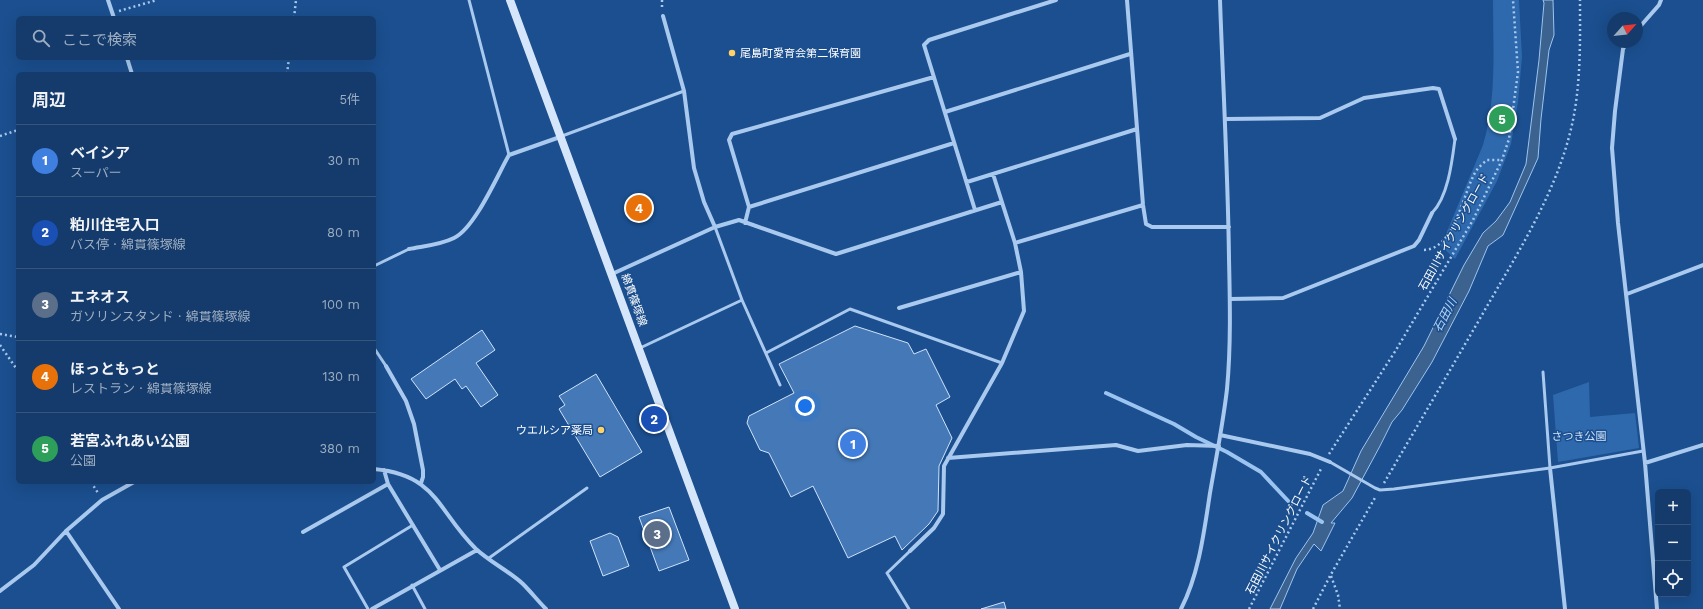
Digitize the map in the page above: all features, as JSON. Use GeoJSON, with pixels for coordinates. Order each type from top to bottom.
{"type":"FeatureCollection","features":[{"type":"Feature","properties":{"kind":"main road","name":"綿貫篠塚線"},"geometry":{"type":"LineString","coordinates":[[510,0],[735,609]]}},
{"type":"Feature","properties":{"kind":"street"},"geometry":{"type":"LineString","coordinates":[[108,0],[113,16]]}},
{"type":"Feature","properties":{"kind":"street"},"geometry":{"type":"LineString","coordinates":[[1033,0],[1036,6]]}},
{"type":"Feature","properties":{"kind":"street"},"geometry":{"type":"LineString","coordinates":[[975,210],[924,45],[929,40],[1056,0]]}},
{"type":"Feature","properties":{"kind":"street"},"geometry":{"type":"LineString","coordinates":[[1127,0],[1136,130],[1146,224],[1152,226],[1229,227]]}},
{"type":"Feature","properties":{"kind":"street"},"geometry":{"type":"LineString","coordinates":[[1181,609],[1189,594],[1193,581],[1219,446],[1227,389],[1230,299],[1229,227],[1226,119],[1220,0]]}},
{"type":"Feature","properties":{"kind":"street"},"geometry":{"type":"LineString","coordinates":[[1643,23],[1661,0]]}},
{"type":"Feature","properties":{"kind":"street"},"geometry":{"type":"LineString","coordinates":[[663,16],[684,91],[694,168],[704,202],[716,228]]}},
{"type":"Feature","properties":{"kind":"street"},"geometry":{"type":"LineString","coordinates":[[1624,48],[1615,110],[1612,148],[1618,224],[1645,463],[1657,609]]}},
{"type":"Feature","properties":{"kind":"street"},"geometry":{"type":"LineString","coordinates":[[945,112],[1130,54]]}},
{"type":"Feature","properties":{"kind":"street"},"geometry":{"type":"LineString","coordinates":[[127,60],[131,72]]}},
{"type":"Feature","properties":{"kind":"street"},"geometry":{"type":"LineString","coordinates":[[745,223],[749,207],[729,140],[732,134],[934,77]]}},
{"type":"Feature","properties":{"kind":"street"},"geometry":{"type":"LineString","coordinates":[[1226,119],[1320,118],[1364,98],[1432,88],[1439,89],[1455,140]]}},
{"type":"Feature","properties":{"kind":"street"},"geometry":{"type":"LineString","coordinates":[[967,182],[1136,130]]}},
{"type":"Feature","properties":{"kind":"street"},"geometry":{"type":"LineString","coordinates":[[409,249],[444,242],[462,233],[475,216],[509,155],[560,137]]}},
{"type":"Feature","properties":{"kind":"street"},"geometry":{"type":"LineString","coordinates":[[749,207],[954,143]]}},
{"type":"Feature","properties":{"kind":"street"},"geometry":{"type":"LineString","coordinates":[[910,551],[934,528],[943,514],[944,466],[1002,363],[1024,311],[1015,243],[993,174]]}},
{"type":"Feature","properties":{"kind":"street"},"geometry":{"type":"LineString","coordinates":[[612,274],[735,220],[836,254],[1002,202]]}},
{"type":"Feature","properties":{"kind":"street"},"geometry":{"type":"LineString","coordinates":[[1015,243],[1143,205]]}},
{"type":"Feature","properties":{"kind":"street"},"geometry":{"type":"LineString","coordinates":[[1230,299],[1276,299],[1288,297],[1414,246],[1419,240],[1432,213]]}},
{"type":"Feature","properties":{"kind":"street"},"geometry":{"type":"LineString","coordinates":[[1627,294],[1703,265]]}},
{"type":"Feature","properties":{"kind":"street"},"geometry":{"type":"LineString","coordinates":[[899,308],[1020,272]]}},
{"type":"Feature","properties":{"kind":"street"},"geometry":{"type":"LineString","coordinates":[[386,366],[406,401],[414,424],[423,470],[421,483]]}},
{"type":"Feature","properties":{"kind":"street"},"geometry":{"type":"LineString","coordinates":[[1220,436],[1310,454],[1330,462]]}},
{"type":"Feature","properties":{"kind":"street"},"geometry":{"type":"LineString","coordinates":[[948,458],[1116,445],[1138,451],[1187,446],[1219,446]]}},
{"type":"Feature","properties":{"kind":"street"},"geometry":{"type":"LineString","coordinates":[[1645,463],[1703,445]]}},
{"type":"Feature","properties":{"kind":"street"},"geometry":{"type":"LineString","coordinates":[[1550,468],[1565,609]]}},
{"type":"Feature","properties":{"kind":"street"},"geometry":{"type":"LineString","coordinates":[[376,469],[406,476],[421,483],[435,496],[457,527],[477,550],[522,584],[546,609]]}},
{"type":"Feature","properties":{"kind":"street"},"geometry":{"type":"LineString","coordinates":[[384,470],[388,484],[440,570]]}},
{"type":"Feature","properties":{"kind":"street"},"geometry":{"type":"LineString","coordinates":[[0,591],[34,565],[66,530],[102,500],[130,484]]}},
{"type":"Feature","properties":{"kind":"street"},"geometry":{"type":"LineString","coordinates":[[303,532],[388,484]]}},
{"type":"Feature","properties":{"kind":"street"},"geometry":{"type":"LineString","coordinates":[[66,530],[119,609]]}},
{"type":"Feature","properties":{"kind":"street"},"geometry":{"type":"LineString","coordinates":[[372,609],[412,585],[477,550]]}},
{"type":"Feature","properties":{"kind":"lane"},"geometry":{"type":"LineString","coordinates":[[469,0],[509,155]]}},
{"type":"Feature","properties":{"kind":"lane"},"geometry":{"type":"LineString","coordinates":[[560,137],[684,91]]}},
{"type":"Feature","properties":{"kind":"lane"},"geometry":{"type":"LineString","coordinates":[[1432,213],[1437,207],[1451,169],[1455,140]]}},
{"type":"Feature","properties":{"kind":"lane"},"geometry":{"type":"LineString","coordinates":[[716,228],[742,300],[780,385]]}},
{"type":"Feature","properties":{"kind":"lane"},"geometry":{"type":"LineString","coordinates":[[376,265],[409,249]]}},
{"type":"Feature","properties":{"kind":"lane"},"geometry":{"type":"LineString","coordinates":[[639,348],[742,300]]}},
{"type":"Feature","properties":{"kind":"lane"},"geometry":{"type":"LineString","coordinates":[[766,353],[850,309],[1002,363]]}},
{"type":"Feature","properties":{"kind":"lane"},"geometry":{"type":"LineString","coordinates":[[376,351],[386,366]]}},
{"type":"Feature","properties":{"kind":"lane"},"geometry":{"type":"LineString","coordinates":[[1543,372],[1550,468]]}},
{"type":"Feature","properties":{"kind":"lane"},"geometry":{"type":"LineString","coordinates":[[1330,462],[1375,488],[1394,490],[1550,468],[1643,451]]}},
{"type":"Feature","properties":{"kind":"lane"},"geometry":{"type":"LineString","coordinates":[[489,558],[587,488]]}},
{"type":"Feature","properties":{"kind":"lane"},"geometry":{"type":"LineString","coordinates":[[368,609],[344,567],[413,525]]}},
{"type":"Feature","properties":{"kind":"lane"},"geometry":{"type":"LineString","coordinates":[[909,609],[887,573],[910,551]]}},
{"type":"Feature","properties":{"kind":"lane"},"geometry":{"type":"LineString","coordinates":[[412,585],[425,609]]}},
{"type":"Feature","properties":{"kind":"path"},"geometry":{"type":"LineString","coordinates":[[112,13],[157,0]]}},
{"type":"Feature","properties":{"kind":"path"},"geometry":{"type":"LineString","coordinates":[[294,16],[296,0]]}},
{"type":"Feature","properties":{"kind":"path","name":"石田川サイクリングロード"},"geometry":{"type":"LineString","coordinates":[[1332,448],[1396,350],[1469,226],[1502,160],[1509,139],[1518,72],[1513,0]]}},
{"type":"Feature","properties":{"kind":"path"},"geometry":{"type":"LineString","coordinates":[[1382,485],[1512,264],[1536,219],[1554,180],[1565,151],[1573,121],[1581,54],[1580,0]]}},
{"type":"Feature","properties":{"kind":"path"},"geometry":{"type":"LineString","coordinates":[[287,72],[289,60]]}},
{"type":"Feature","properties":{"kind":"path"},"geometry":{"type":"LineString","coordinates":[[0,136],[16,131]]}},
{"type":"Feature","properties":{"kind":"path"},"geometry":{"type":"LineString","coordinates":[[1424,250],[1435,247],[1443,241],[1465,200],[1476,172],[1481,165],[1487,160],[1502,160]]}},
{"type":"Feature","properties":{"kind":"path"},"geometry":{"type":"LineString","coordinates":[[0,334],[16,337]]}},
{"type":"Feature","properties":{"kind":"path"},"geometry":{"type":"LineString","coordinates":[[0,345],[16,368]]}},
{"type":"Feature","properties":{"kind":"path","name":"石田川サイクリングロード"},"geometry":{"type":"LineString","coordinates":[[1249,609],[1322,467]]}},
{"type":"Feature","properties":{"kind":"path"},"geometry":{"type":"LineString","coordinates":[[92,484],[102,500]]}},
{"type":"Feature","properties":{"kind":"path"},"geometry":{"type":"LineString","coordinates":[[1313,609],[1377,494]]}},
{"type":"Feature","properties":{"kind":"path"},"geometry":{"type":"LineString","coordinates":[[1330,576],[1338,595],[1340,609]]}},
{"type":"Feature","properties":{"kind":"green space"},"geometry":{"type":"Polygon","coordinates":[[[1493,0],[1519,0],[1522,57],[1518,102],[1511,144],[1497,181],[1455,259],[1441,246],[1483,145],[1487,127],[1492,91],[1494,55],[1493,0]]]}},
{"type":"Feature","properties":{"kind":"green space","name":"さつき公園"},"geometry":{"type":"Polygon","coordinates":[[[1589,382],[1590,417],[1635,413],[1639,448],[1558,462],[1553,395],[1589,382]]]}},
{"type":"Feature","properties":{"kind":"water","name":"石田川"},"geometry":{"type":"Polygon","coordinates":[[[1543,0],[1553,0],[1554,35],[1549,50],[1538,158],[1503,235],[1488,246],[1469,291],[1432,362],[1402,410],[1392,422],[1352,498],[1331,523],[1335,523],[1321,551],[1314,544],[1297,569],[1280,609],[1270,609],[1296,558],[1313,533],[1323,505],[1343,491],[1361,451],[1424,346],[1464,265],[1483,233],[1496,221],[1510,202],[1526,164],[1539,60],[1543,0]]]}},
{"type":"Feature","properties":{"kind":"building"},"geometry":{"type":"Polygon","coordinates":[[[855,326],[908,343],[914,354],[926,349],[950,397],[936,405],[952,438],[939,466],[938,511],[929,524],[902,550],[895,536],[848,558],[813,486],[791,497],[769,453],[760,450],[747,423],[749,416],[794,393],[779,364],[855,326]]]}},
{"type":"Feature","properties":{"kind":"building"},"geometry":{"type":"Polygon","coordinates":[[[482,330],[495,350],[476,363],[498,395],[481,407],[466,386],[462,389],[455,379],[426,399],[411,379],[482,330]]]}},
{"type":"Feature","properties":{"kind":"building","name":"ウエルシア薬局"},"geometry":{"type":"Polygon","coordinates":[[[596,374],[642,452],[600,477],[559,409],[565,405],[559,396],[596,374]]]}},
{"type":"Feature","properties":{"kind":"building"},"geometry":{"type":"Polygon","coordinates":[[[669,507],[689,560],[659,571],[639,517],[669,507]]]}},
{"type":"Feature","properties":{"kind":"building"},"geometry":{"type":"Polygon","coordinates":[[[610,533],[618,537],[629,566],[603,576],[590,541],[610,533]]]}},
{"type":"Feature","properties":{"kind":"building"},"geometry":{"type":"Polygon","coordinates":[[[1004,602],[1006,609],[981,609],[1004,602]]]}},
{"type":"Feature","properties":{"kind":"waterway"},"geometry":{"type":"LineString","coordinates":[[1106,393],[1174,424],[1261,472],[1291,504]]}},
{"type":"Feature","properties":{"kind":"waterway"},"geometry":{"type":"LineString","coordinates":[[1307,513],[1322,522]]}},
{"type":"Feature","properties":{"kind":"place","name":"尾島町愛育会第二保育園"},"geometry":{"type":"Point","coordinates":[732,53]}},
{"type":"Feature","properties":{"kind":"place","name":"若宮ふれあい公園"},"geometry":{"type":"Point","coordinates":[1502,119]}},
{"type":"Feature","properties":{"kind":"place","name":"ほっともっと"},"geometry":{"type":"Point","coordinates":[639,208]}},
{"type":"Feature","properties":{"kind":"place","name":"粕川住宅入口"},"geometry":{"type":"Point","coordinates":[654,419]}},
{"type":"Feature","properties":{"kind":"place","name":"ウエルシア薬局"},"geometry":{"type":"Point","coordinates":[601,430]}},
{"type":"Feature","properties":{"kind":"place","name":"ベイシア"},"geometry":{"type":"Point","coordinates":[853,444]}},
{"type":"Feature","properties":{"kind":"place","name":"エネオス"},"geometry":{"type":"Point","coordinates":[657,534]}}]}
